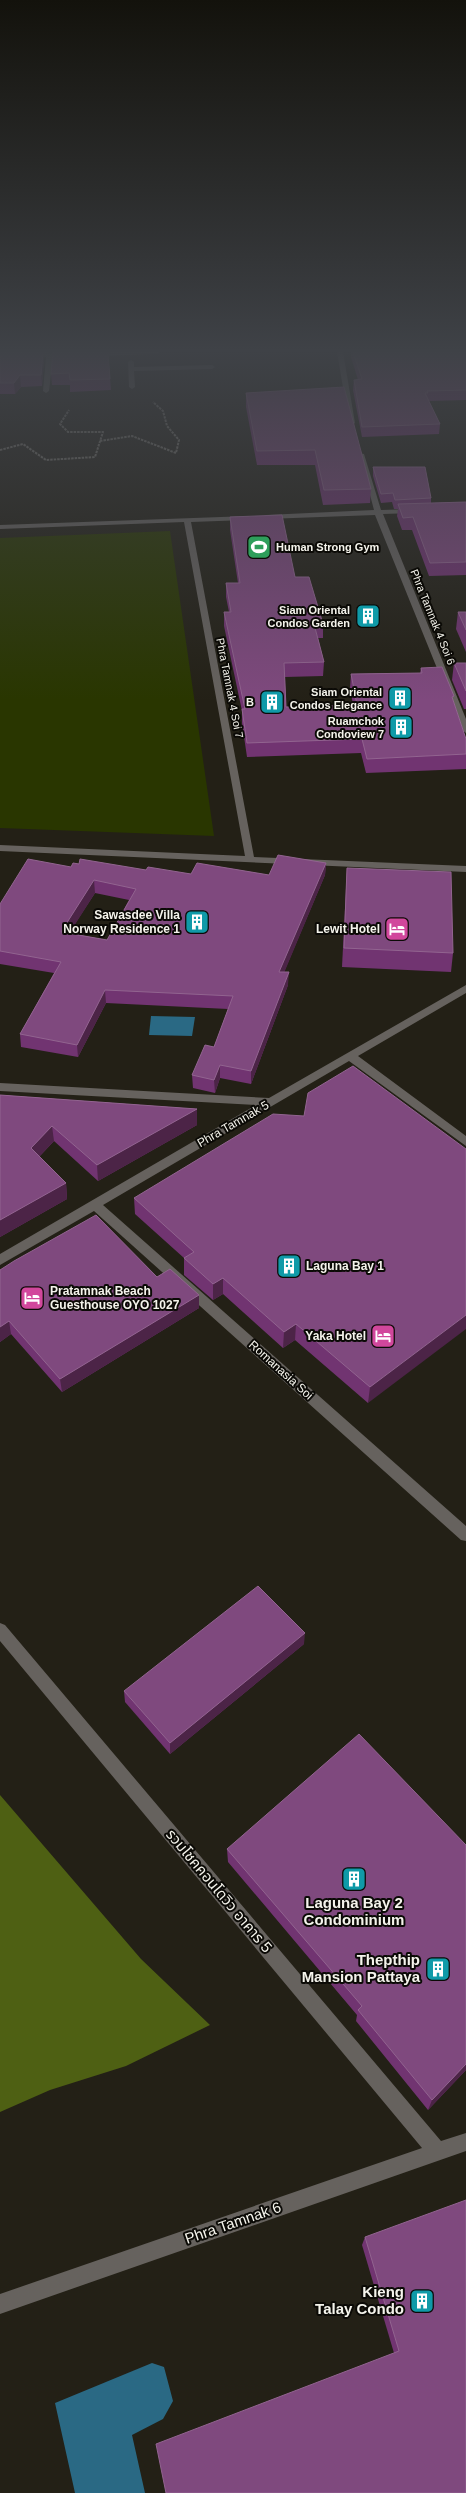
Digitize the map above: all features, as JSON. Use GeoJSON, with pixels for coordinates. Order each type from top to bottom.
{"type":"FeatureCollection","features":[{"type":"Feature","properties":{"kind":"street","name":"Phra Tamnak 4 Soi 6"},"geometry":{"type":"LineString","coordinates":[[366,468],[378,512],[466,730]]}},
{"type":"Feature","properties":{"kind":"street"},"geometry":{"type":"LineString","coordinates":[[0,527],[419,511]]}},
{"type":"Feature","properties":{"kind":"street","name":"Phra Tamnak 4 Soi 7"},"geometry":{"type":"LineString","coordinates":[[186,520],[250,859]]}},
{"type":"Feature","properties":{"kind":"street"},"geometry":{"type":"LineString","coordinates":[[0,848],[466,869]]}},
{"type":"Feature","properties":{"kind":"street","name":"Phra Tamnak 5"},"geometry":{"type":"LineString","coordinates":[[0,1260],[466,988]]}},
{"type":"Feature","properties":{"kind":"street"},"geometry":{"type":"LineString","coordinates":[[350,1056],[466,1142]]}},
{"type":"Feature","properties":{"kind":"street"},"geometry":{"type":"LineString","coordinates":[[0,1087],[271,1102]]}},
{"type":"Feature","properties":{"kind":"street","name":"Romanasia Soi"},"geometry":{"type":"LineString","coordinates":[[95,1205],[466,1535]]}},
{"type":"Feature","properties":{"kind":"street","name":"รวมโชคคอนโดวิว อาคาร 5"},"geometry":{"type":"LineString","coordinates":[[0,1630],[438,2152]]}},
{"type":"Feature","properties":{"kind":"street","name":"Phra Tamnak 6"},"geometry":{"type":"LineString","coordinates":[[0,2304],[466,2142]]}},
{"type":"Feature","properties":{"kind":"green space"},"geometry":{"type":"Polygon","coordinates":[[[170,531],[214,836],[0,828],[0,538],[170,531]]]}},
{"type":"Feature","properties":{"kind":"green space"},"geometry":{"type":"Polygon","coordinates":[[[0,1795],[141,1959],[210,2025],[126,2066],[50,2090],[0,2112],[0,1795]]]}},
{"type":"Feature","properties":{"kind":"water"},"geometry":{"type":"Polygon","coordinates":[[[151,1016],[195,1017],[192,1036],[149,1035],[151,1016]]]}},
{"type":"Feature","properties":{"kind":"water"},"geometry":{"type":"Polygon","coordinates":[[[152,2363],[164,2367],[173,2401],[163,2419],[132,2435],[145,2493],[75,2493],[55,2403],[152,2363]]]}},
{"type":"Feature","properties":{"kind":"building"},"geometry":{"type":"Polygon","coordinates":[[[319,468],[366,468],[371,489],[324,490],[319,468]]]}},
{"type":"Feature","properties":{"kind":"building"},"geometry":{"type":"Polygon","coordinates":[[[373,468],[425,468],[431,498],[395,500],[393,493],[381,494],[373,468]]]}},
{"type":"Feature","properties":{"kind":"building"},"geometry":{"type":"Polygon","coordinates":[[[466,502],[466,562],[430,563],[413,517],[403,518],[398,504],[466,502]]]}},
{"type":"Feature","properties":{"kind":"building"},"geometry":{"type":"Polygon","coordinates":[[[282,515],[295,577],[309,577],[323,624],[314,624],[324,662],[284,663],[286,707],[357,705],[351,674],[422,673],[421,668],[442,667],[454,696],[452,697],[466,739],[466,754],[367,759],[362,739],[247,743],[242,709],[245,709],[224,612],[231,612],[226,583],[240,583],[230,517],[282,515]]]}},
{"type":"Feature","properties":{"kind":"building"},"geometry":{"type":"Polygon","coordinates":[[[458,612],[466,612],[466,630],[458,612]]]}},
{"type":"Feature","properties":{"kind":"building"},"geometry":{"type":"Polygon","coordinates":[[[454,663],[466,663],[466,691],[454,663]]]}},
{"type":"Feature","properties":{"kind":"building"},"geometry":{"type":"Polygon","coordinates":[[[278,855],[326,863],[279,972],[289,972],[251,1071],[220,1065],[214,1080],[192,1075],[205,1045],[214,1047],[233,996],[105,990],[77,1045],[20,1034],[61,962],[0,951],[0,904],[28,859],[71,867],[73,863],[79,864],[80,859],[146,870],[148,867],[191,874],[197,863],[269,875],[278,855]],[[94,880],[61,932],[107,940],[136,889],[94,880]]]}},
{"type":"Feature","properties":{"kind":"building","name":"Lewit Hotel"},"geometry":{"type":"Polygon","coordinates":[[[347,868],[451,872],[453,953],[344,948],[347,868]]]}},
{"type":"Feature","properties":{"kind":"building"},"geometry":{"type":"Polygon","coordinates":[[[353,1066],[466,1149],[466,1315],[370,1387],[296,1324],[284,1332],[223,1278],[213,1284],[184,1258],[194,1252],[134,1198],[273,1114],[304,1116],[308,1093],[353,1066]]]}},
{"type":"Feature","properties":{"kind":"building"},"geometry":{"type":"Polygon","coordinates":[[[0,1095],[197,1109],[97,1165],[52,1126],[31,1148],[66,1183],[0,1220],[0,1095]]]}},
{"type":"Feature","properties":{"kind":"building"},"geometry":{"type":"Polygon","coordinates":[[[96,1215],[157,1277],[170,1269],[199,1295],[60,1379],[9,1321],[0,1327],[0,1270],[96,1215]]]}},
{"type":"Feature","properties":{"kind":"building"},"geometry":{"type":"Polygon","coordinates":[[[258,1586],[305,1633],[170,1743],[124,1691],[258,1586]]]}},
{"type":"Feature","properties":{"kind":"building","name":"Laguna Bay 2 Condominium"},"geometry":{"type":"Polygon","coordinates":[[[359,1734],[466,1845],[466,2064],[432,2100],[358,2010],[362,2006],[227,1849],[359,1734]]]}},
{"type":"Feature","properties":{"kind":"building","name":"Kieng Talay Condo"},"geometry":{"type":"Polygon","coordinates":[[[466,2200],[466,2493],[166,2493],[156,2444],[399,2351],[365,2237],[466,2200]]]}},
{"type":"Feature","properties":{"kind":"place","name":"Human Strong Gym"},"geometry":{"type":"Point","coordinates":[259,547]}},
{"type":"Feature","properties":{"kind":"place","name":"Siam Oriental Condos Garden"},"geometry":{"type":"Point","coordinates":[368,616]}},
{"type":"Feature","properties":{"kind":"place","name":"Siam Oriental Condos Elegance"},"geometry":{"type":"Point","coordinates":[400,698]}},
{"type":"Feature","properties":{"kind":"place","name":"B"},"geometry":{"type":"Point","coordinates":[272,702]}},
{"type":"Feature","properties":{"kind":"place","name":"Ruamchok Condoview 7"},"geometry":{"type":"Point","coordinates":[401,727]}},
{"type":"Feature","properties":{"kind":"place","name":"Sawasdee Villa Norway Residence 1"},"geometry":{"type":"Point","coordinates":[197,922]}},
{"type":"Feature","properties":{"kind":"place","name":"Lewit Hotel"},"geometry":{"type":"Point","coordinates":[397,929]}},
{"type":"Feature","properties":{"kind":"place","name":"Laguna Bay 1"},"geometry":{"type":"Point","coordinates":[289,1266]}},
{"type":"Feature","properties":{"kind":"place","name":"Pratamnak Beach Guesthouse OYO 1027"},"geometry":{"type":"Point","coordinates":[32,1298]}},
{"type":"Feature","properties":{"kind":"place","name":"Yaka Hotel"},"geometry":{"type":"Point","coordinates":[383,1336]}},
{"type":"Feature","properties":{"kind":"place","name":"Laguna Bay 2 Condominium"},"geometry":{"type":"Point","coordinates":[354,1879]}},
{"type":"Feature","properties":{"kind":"place","name":"Thepthip Mansion Pattaya"},"geometry":{"type":"Point","coordinates":[438,1969]}},
{"type":"Feature","properties":{"kind":"place","name":"Kieng Talay Condo"},"geometry":{"type":"Point","coordinates":[422,2301]}}]}
